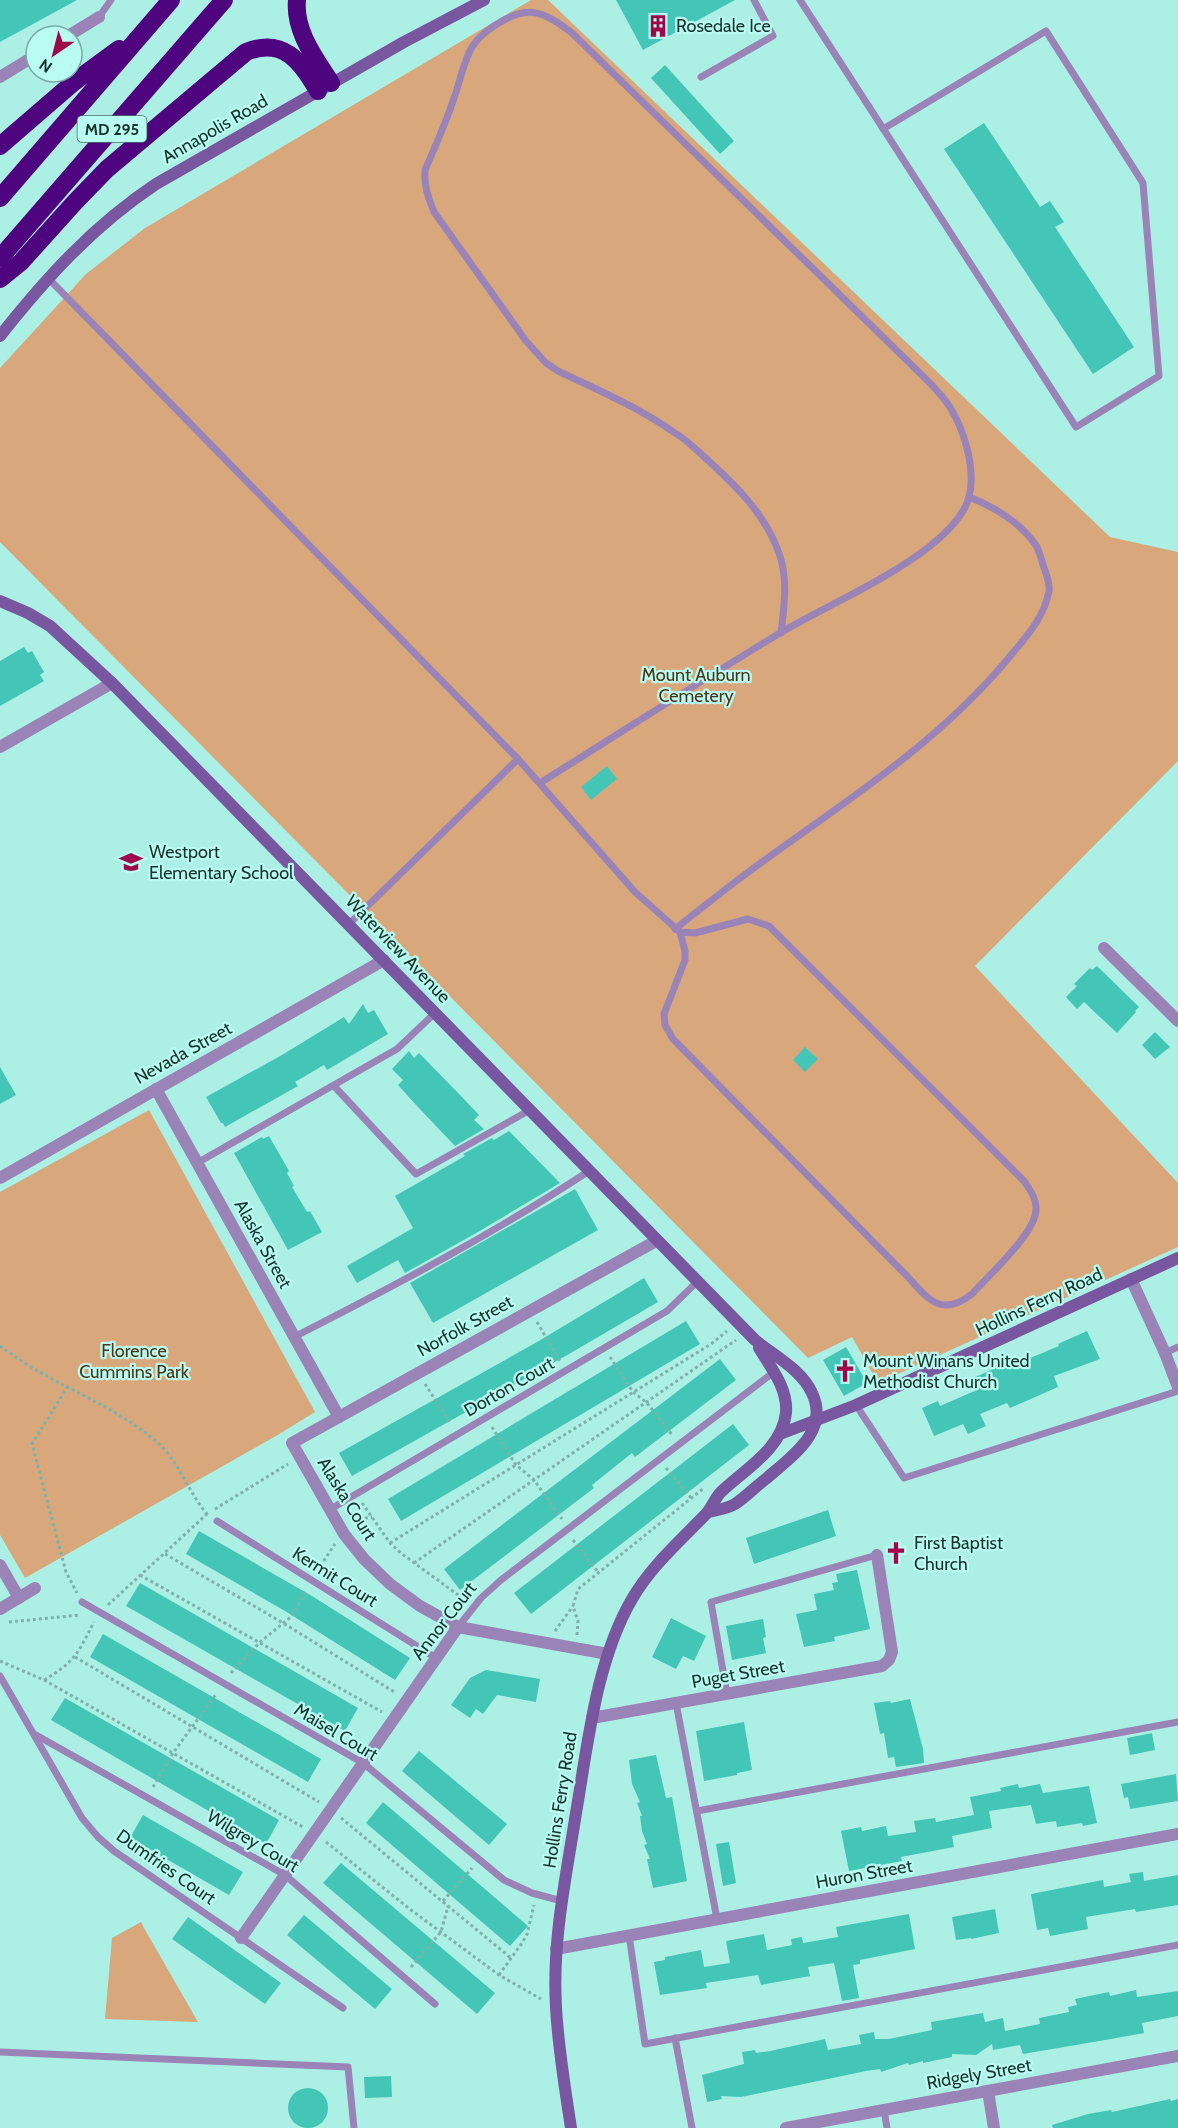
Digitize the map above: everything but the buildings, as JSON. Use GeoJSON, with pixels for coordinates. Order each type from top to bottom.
{"type":"FeatureCollection","features":[{"type":"Feature","properties":{"kind":"highway","name":"MD 295"},"geometry":{"type":"LineString","coordinates":[[0,198],[171,0]]}},
{"type":"Feature","properties":{"kind":"highway","name":"MD 295"},"geometry":{"type":"LineString","coordinates":[[0,258],[224,0]]}},
{"type":"Feature","properties":{"kind":"highway"},"geometry":{"type":"LineString","coordinates":[[297,0],[296,13],[302,35],[325,87]]}},
{"type":"Feature","properties":{"kind":"highway"},"geometry":{"type":"LineString","coordinates":[[0,146],[74,82],[147,28]]}},
{"type":"Feature","properties":{"kind":"highway"},"geometry":{"type":"LineString","coordinates":[[0,279],[21,262],[107,169],[246,52],[263,47],[283,51],[298,61],[325,87]]}},
{"type":"Feature","properties":{"kind":"street","name":"Annapolis Road"},"geometry":{"type":"LineString","coordinates":[[0,336],[48,278],[81,243],[132,200],[404,42],[484,0]]}},
{"type":"Feature","properties":{"kind":"street"},"geometry":{"type":"LineString","coordinates":[[84,26],[99,17]]}},
{"type":"Feature","properties":{"kind":"street"},"geometry":{"type":"LineString","coordinates":[[0,77],[24,62]]}},
{"type":"Feature","properties":{"kind":"street","name":"Waterview Avenue"},"geometry":{"type":"LineString","coordinates":[[0,602],[28,613],[50,626],[112,683],[656,1241],[751,1336],[799,1375],[814,1398],[816,1420]]}},
{"type":"Feature","properties":{"kind":"street"},"geometry":{"type":"LineString","coordinates":[[0,747],[112,683]]}},
{"type":"Feature","properties":{"kind":"street"},"geometry":{"type":"LineString","coordinates":[[1104,948],[1178,1022]]}},
{"type":"Feature","properties":{"kind":"street","name":"Nevada Street"},"geometry":{"type":"LineString","coordinates":[[0,1178],[384,960]]}},
{"type":"Feature","properties":{"kind":"street","name":"Alaska Street"},"geometry":{"type":"LineString","coordinates":[[156,1089],[339,1417]]}},
{"type":"Feature","properties":{"kind":"street","name":"Norfolk Street"},"geometry":{"type":"LineString","coordinates":[[292,1443],[656,1241]]}},
{"type":"Feature","properties":{"kind":"street","name":"Hollins Ferry Road"},"geometry":{"type":"LineString","coordinates":[[780,1434],[856,1405],[1178,1258]]}},
{"type":"Feature","properties":{"kind":"street"},"geometry":{"type":"LineString","coordinates":[[1131,1279],[1165,1353],[1178,1389]]}},
{"type":"Feature","properties":{"kind":"street","name":"Waterview Avenue"},"geometry":{"type":"LineString","coordinates":[[751,1336],[774,1372],[784,1394],[786,1408],[784,1422]]}},
{"type":"Feature","properties":{"kind":"street","name":"Hollins Ferry Road"},"geometry":{"type":"LineString","coordinates":[[708,1512],[733,1506],[794,1455],[807,1441],[816,1420]]}},
{"type":"Feature","properties":{"kind":"street","name":"Hollins Ferry Road"},"geometry":{"type":"LineString","coordinates":[[572,2128],[556,2007],[556,1949],[592,1719],[608,1654],[626,1610],[643,1581],[708,1512],[719,1494],[767,1450],[780,1434],[784,1422]]}},
{"type":"Feature","properties":{"kind":"street","name":"Alaska Court"},"geometry":{"type":"LineString","coordinates":[[292,1443],[344,1534],[364,1559],[390,1584],[420,1606],[458,1627],[608,1654]]}},
{"type":"Feature","properties":{"kind":"street","name":"Puget Street"},"geometry":{"type":"LineString","coordinates":[[592,1719],[882,1666],[889,1660],[892,1645],[877,1555]]}},
{"type":"Feature","properties":{"kind":"street"},"geometry":{"type":"LineString","coordinates":[[0,1565],[19,1598]]}},
{"type":"Feature","properties":{"kind":"street"},"geometry":{"type":"LineString","coordinates":[[0,1609],[35,1588]]}},
{"type":"Feature","properties":{"kind":"street","name":"Annor Court"},"geometry":{"type":"LineString","coordinates":[[241,1938],[458,1627]]}},
{"type":"Feature","properties":{"kind":"street","name":"Huron Street"},"geometry":{"type":"LineString","coordinates":[[556,1949],[1178,1834]]}},
{"type":"Feature","properties":{"kind":"street","name":"Ridgely Street"},"geometry":{"type":"LineString","coordinates":[[786,2128],[1178,2056]]}},
{"type":"Feature","properties":{"kind":"street"},"geometry":{"type":"LineString","coordinates":[[988,2091],[994,2128]]}},
{"type":"Feature","properties":{"kind":"lane"},"geometry":{"type":"LineString","coordinates":[[99,17],[111,0]]}},
{"type":"Feature","properties":{"kind":"lane"},"geometry":{"type":"LineString","coordinates":[[700,77],[773,36],[754,0]]}},
{"type":"Feature","properties":{"kind":"lane"},"geometry":{"type":"LineString","coordinates":[[800,0],[883,129],[1076,427],[1159,376],[1143,183],[1046,31],[883,129]]}},
{"type":"Feature","properties":{"kind":"lane"},"geometry":{"type":"LineString","coordinates":[[540,783],[781,633],[906,563],[929,547],[951,528],[969,497],[969,458],[962,431],[951,408],[931,384],[572,33],[555,20],[539,13],[526,11],[513,14],[483,34],[469,52],[453,103],[425,170],[424,182],[434,212],[526,341],[546,363],[642,412],[676,433],[748,499],[769,531],[780,557],[784,579],[781,633]]}},
{"type":"Feature","properties":{"kind":"lane"},"geometry":{"type":"LineString","coordinates":[[48,278],[518,759],[635,892],[678,930],[685,951],[685,960],[664,1014],[665,1025],[673,1039],[928,1300],[938,1305],[962,1302],[1026,1235],[1034,1222],[1036,1209],[1034,1195],[1024,1181],[769,926],[748,919],[695,933],[678,930]]}},
{"type":"Feature","properties":{"kind":"lane"},"geometry":{"type":"LineString","coordinates":[[678,930],[746,873],[878,779],[934,735],[980,692],[1029,634],[1042,612],[1049,589],[1047,575],[1036,545],[1019,526],[992,506],[969,497]]}},
{"type":"Feature","properties":{"kind":"lane"},"geometry":{"type":"LineString","coordinates":[[349,924],[518,759]]}},
{"type":"Feature","properties":{"kind":"lane"},"geometry":{"type":"LineString","coordinates":[[197,1163],[397,1049],[435,1013]]}},
{"type":"Feature","properties":{"kind":"lane"},"geometry":{"type":"LineString","coordinates":[[334,1086],[416,1174],[530,1110]]}},
{"type":"Feature","properties":{"kind":"lane"},"geometry":{"type":"LineString","coordinates":[[294,1337],[400,1282],[589,1171]]}},
{"type":"Feature","properties":{"kind":"lane","name":"Dorton Court"},"geometry":{"type":"LineString","coordinates":[[329,1510],[667,1311],[698,1281]]}},
{"type":"Feature","properties":{"kind":"lane"},"geometry":{"type":"LineString","coordinates":[[1165,1353],[1178,1347]]}},
{"type":"Feature","properties":{"kind":"lane","name":"Annor Court"},"geometry":{"type":"LineString","coordinates":[[458,1627],[501,1580],[774,1372]]}},
{"type":"Feature","properties":{"kind":"lane"},"geometry":{"type":"LineString","coordinates":[[856,1405],[904,1478],[1178,1389]]}},
{"type":"Feature","properties":{"kind":"lane","name":"Kermit Court"},"geometry":{"type":"LineString","coordinates":[[217,1521],[436,1658]]}},
{"type":"Feature","properties":{"kind":"lane"},"geometry":{"type":"LineString","coordinates":[[727,1694],[711,1602],[877,1555]]}},
{"type":"Feature","properties":{"kind":"lane","name":"Maisel Court"},"geometry":{"type":"LineString","coordinates":[[82,1602],[363,1763],[504,1880],[537,1894],[562,1901]]}},
{"type":"Feature","properties":{"kind":"lane","name":"Dumfries Court"},"geometry":{"type":"LineString","coordinates":[[0,1676],[82,1818],[98,1837],[114,1851],[343,2008]]}},
{"type":"Feature","properties":{"kind":"lane"},"geometry":{"type":"LineString","coordinates":[[676,1703],[717,1919]]}},
{"type":"Feature","properties":{"kind":"lane"},"geometry":{"type":"LineString","coordinates":[[697,1811],[1178,1722]]}},
{"type":"Feature","properties":{"kind":"lane","name":"Wilgrey Court"},"geometry":{"type":"LineString","coordinates":[[34,1734],[285,1875],[435,2004]]}},
{"type":"Feature","properties":{"kind":"lane"},"geometry":{"type":"LineString","coordinates":[[629,1935],[645,2044],[1178,1945]]}},
{"type":"Feature","properties":{"kind":"lane"},"geometry":{"type":"LineString","coordinates":[[675,2038],[692,2128]]}},
{"type":"Feature","properties":{"kind":"lane"},"geometry":{"type":"LineString","coordinates":[[0,2052],[348,2067],[354,2128]]}},
{"type":"Feature","properties":{"kind":"lane"},"geometry":{"type":"LineString","coordinates":[[884,2110],[887,2128]]}},
{"type":"Feature","properties":{"kind":"path"},"geometry":{"type":"LineString","coordinates":[[530,1310],[566,1371]]}},
{"type":"Feature","properties":{"kind":"path"},"geometry":{"type":"LineString","coordinates":[[390,1543],[711,1344],[737,1322]]}},
{"type":"Feature","properties":{"kind":"path"},"geometry":{"type":"LineString","coordinates":[[414,1563],[646,1403],[751,1336]]}},
{"type":"Feature","properties":{"kind":"path"},"geometry":{"type":"LineString","coordinates":[[0,1346],[32,1367],[106,1406],[138,1427],[160,1445],[207,1514],[217,1521]]}},
{"type":"Feature","properties":{"kind":"path"},"geometry":{"type":"LineString","coordinates":[[604,1348],[633,1392],[646,1403],[678,1444]]}},
{"type":"Feature","properties":{"kind":"path"},"geometry":{"type":"LineString","coordinates":[[417,1373],[458,1434]]}},
{"type":"Feature","properties":{"kind":"path"},"geometry":{"type":"LineString","coordinates":[[68,1386],[32,1444],[66,1572],[82,1602]]}},
{"type":"Feature","properties":{"kind":"path"},"geometry":{"type":"LineString","coordinates":[[486,1418],[516,1465],[534,1480],[598,1572]]}},
{"type":"Feature","properties":{"kind":"path"},"geometry":{"type":"LineString","coordinates":[[44,1680],[75,1658],[100,1613],[207,1514],[300,1457]]}},
{"type":"Feature","properties":{"kind":"path"},"geometry":{"type":"LineString","coordinates":[[658,1459],[692,1499]]}},
{"type":"Feature","properties":{"kind":"path"},"geometry":{"type":"LineString","coordinates":[[546,1643],[573,1606],[578,1589],[709,1484]]}},
{"type":"Feature","properties":{"kind":"path"},"geometry":{"type":"LineString","coordinates":[[356,1494],[390,1543],[474,1607]]}},
{"type":"Feature","properties":{"kind":"path"},"geometry":{"type":"LineString","coordinates":[[147,1797],[173,1754],[224,1684],[259,1643],[292,1616],[328,1552],[344,1534]]}},
{"type":"Feature","properties":{"kind":"path"},"geometry":{"type":"LineString","coordinates":[[164,1554],[283,1623],[407,1700]]}},
{"type":"Feature","properties":{"kind":"path"},"geometry":{"type":"LineString","coordinates":[[140,1575],[394,1719]]}},
{"type":"Feature","properties":{"kind":"path"},"geometry":{"type":"LineString","coordinates":[[573,1606],[578,1621],[575,1648]]}},
{"type":"Feature","properties":{"kind":"path"},"geometry":{"type":"LineString","coordinates":[[0,1621],[100,1613]]}},
{"type":"Feature","properties":{"kind":"path"},"geometry":{"type":"LineString","coordinates":[[75,1658],[331,1809],[511,1958]]}},
{"type":"Feature","properties":{"kind":"path"},"geometry":{"type":"LineString","coordinates":[[0,1661],[44,1680],[314,1833],[499,1975],[556,2007]]}},
{"type":"Feature","properties":{"kind":"path"},"geometry":{"type":"LineString","coordinates":[[443,1902],[479,1860]]}},
{"type":"Feature","properties":{"kind":"path"},"geometry":{"type":"LineString","coordinates":[[499,1975],[527,1934],[537,1894]]}},
{"type":"Feature","properties":{"kind":"path"},"geometry":{"type":"LineString","coordinates":[[403,1976],[441,1932],[448,1906]]}},
{"type":"Feature","properties":{"kind":"green space","name":"Mount Auburn Cemetery"},"geometry":{"type":"Polygon","coordinates":[[[531,0],[548,0],[1110,537],[1178,552],[1178,761],[975,966],[1178,1183],[1178,1247],[878,1383],[852,1337],[808,1358],[0,542],[0,368],[86,274],[145,228],[531,0]]]}},
{"type":"Feature","properties":{"kind":"green space","name":"Florence Cummins Park"},"geometry":{"type":"Polygon","coordinates":[[[149,1110],[315,1412],[25,1578],[0,1535],[0,1192],[149,1110]]]}},
{"type":"Feature","properties":{"kind":"green space"},"geometry":{"type":"Polygon","coordinates":[[[141,1922],[198,2022],[105,2019],[112,1938],[141,1922]]]}},
{"type":"Feature","properties":{"kind":"place","name":"Rosedale Ice"},"geometry":{"type":"Point","coordinates":[658,26]}},
{"type":"Feature","properties":{"kind":"place","name":"Westport Elementary School"},"geometry":{"type":"Point","coordinates":[131,862]}},
{"type":"Feature","properties":{"kind":"place","name":"Mount Winans United Methodist Church"},"geometry":{"type":"Point","coordinates":[845,1371]}},
{"type":"Feature","properties":{"kind":"place","name":"First Baptist Church"},"geometry":{"type":"Point","coordinates":[896,1553]}}]}
